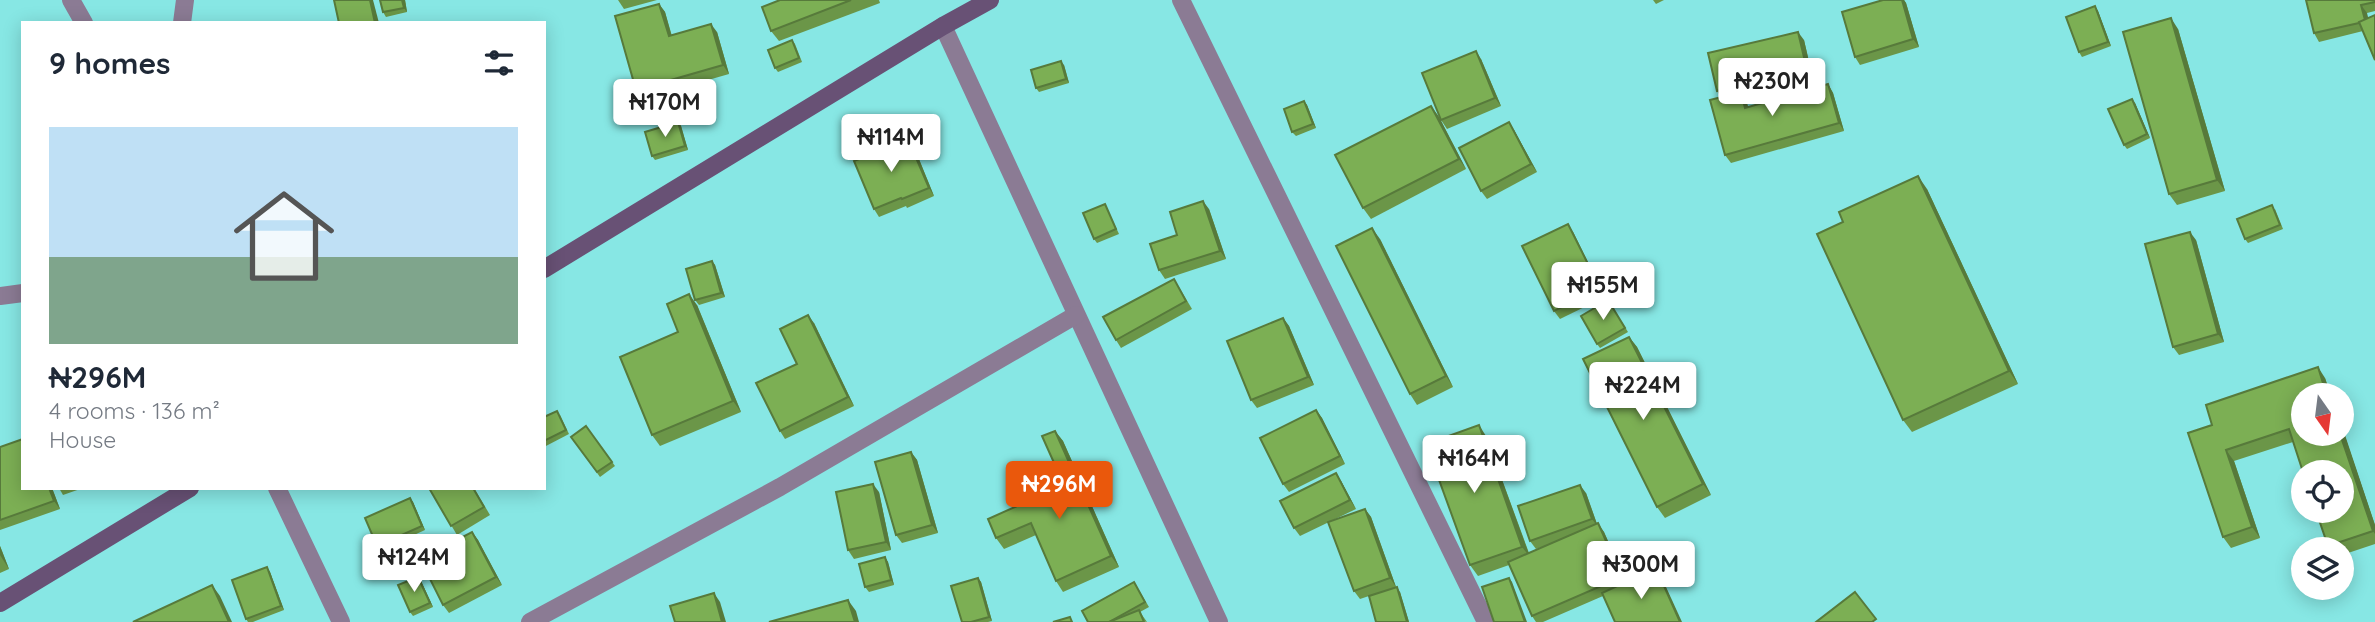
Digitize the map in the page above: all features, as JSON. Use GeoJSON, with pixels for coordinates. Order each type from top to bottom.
{"type":"FeatureCollection","features":[{"type":"Feature","properties":{"kind":"main road"},"geometry":{"type":"LineString","coordinates":[[546,268],[990,0]]}},
{"type":"Feature","properties":{"kind":"main road"},"geometry":{"type":"LineString","coordinates":[[0,603],[187,490]]}},
{"type":"Feature","properties":{"kind":"street"},"geometry":{"type":"LineString","coordinates":[[71,0],[83,21]]}},
{"type":"Feature","properties":{"kind":"street"},"geometry":{"type":"LineString","coordinates":[[181,21],[185,0]]}},
{"type":"Feature","properties":{"kind":"street"},"geometry":{"type":"LineString","coordinates":[[1181,0],[1486,622]]}},
{"type":"Feature","properties":{"kind":"street"},"geometry":{"type":"LineString","coordinates":[[943,26],[1219,622]]}},
{"type":"Feature","properties":{"kind":"street"},"geometry":{"type":"LineString","coordinates":[[0,296],[21,293]]}},
{"type":"Feature","properties":{"kind":"street"},"geometry":{"type":"LineString","coordinates":[[530,622],[780,486],[1076,315]]}},
{"type":"Feature","properties":{"kind":"street"},"geometry":{"type":"LineString","coordinates":[[277,490],[341,622]]}},
{"type":"Feature","properties":{"kind":"building"},"geometry":{"type":"Polygon","coordinates":[[[334,0],[370,0],[375,21],[339,21],[334,0]]]}},
{"type":"Feature","properties":{"kind":"building"},"geometry":{"type":"Polygon","coordinates":[[[380,0],[402,0],[404,8],[383,12],[380,0]]]}},
{"type":"Feature","properties":{"kind":"building"},"geometry":{"type":"Polygon","coordinates":[[[780,0],[851,0],[771,31],[762,7],[780,0]]]}},
{"type":"Feature","properties":{"kind":"building"},"geometry":{"type":"Polygon","coordinates":[[[1883,0],[1902,0],[1913,39],[1855,57],[1842,12],[1883,0]]]}},
{"type":"Feature","properties":{"kind":"building"},"geometry":{"type":"Polygon","coordinates":[[[2306,0],[2375,2],[2361,5],[2365,20],[2314,33],[2306,0]]]}},
{"type":"Feature","properties":{"kind":"building"},"geometry":{"type":"Polygon","coordinates":[[[659,4],[669,36],[711,24],[723,65],[636,90],[615,16],[659,4]]]}},
{"type":"Feature","properties":{"kind":"building"},"geometry":{"type":"Polygon","coordinates":[[[2095,6],[2108,42],[2079,52],[2066,17],[2095,6]]]}},
{"type":"Feature","properties":{"kind":"building"},"geometry":{"type":"Polygon","coordinates":[[[2375,15],[2375,60],[2359,22],[2375,15]]]}},
{"type":"Feature","properties":{"kind":"building"},"geometry":{"type":"Polygon","coordinates":[[[2171,18],[2217,180],[2169,194],[2123,32],[2171,18]]]}},
{"type":"Feature","properties":{"kind":"building"},"geometry":{"type":"Polygon","coordinates":[[[1798,32],[1807,70],[1717,91],[1708,53],[1798,32]]]}},
{"type":"Feature","properties":{"kind":"building"},"geometry":{"type":"Polygon","coordinates":[[[792,40],[799,58],[775,68],[768,50],[792,40]]]}},
{"type":"Feature","properties":{"kind":"building"},"geometry":{"type":"Polygon","coordinates":[[[1476,51],[1495,98],[1441,120],[1422,73],[1476,51]]]}},
{"type":"Feature","properties":{"kind":"building"},"geometry":{"type":"Polygon","coordinates":[[[1061,61],[1066,79],[1036,88],[1031,70],[1061,61]]]}},
{"type":"Feature","properties":{"kind":"building"},"geometry":{"type":"Polygon","coordinates":[[[1828,84],[1839,123],[1725,155],[1710,100],[1741,92],[1745,108],[1828,84]]]}},
{"type":"Feature","properties":{"kind":"building"},"geometry":{"type":"Polygon","coordinates":[[[2132,99],[2147,134],[2124,145],[2108,109],[2132,99]]]}},
{"type":"Feature","properties":{"kind":"building"},"geometry":{"type":"Polygon","coordinates":[[[1304,101],[1313,124],[1292,132],[1284,109],[1304,101]]]}},
{"type":"Feature","properties":{"kind":"building"},"geometry":{"type":"Polygon","coordinates":[[[1431,106],[1459,159],[1363,208],[1335,155],[1431,106]]]}},
{"type":"Feature","properties":{"kind":"building"},"geometry":{"type":"Polygon","coordinates":[[[678,122],[685,146],[652,156],[645,132],[678,122]]]}},
{"type":"Feature","properties":{"kind":"building"},"geometry":{"type":"Polygon","coordinates":[[[1509,122],[1531,164],[1481,191],[1459,148],[1509,122]]]}},
{"type":"Feature","properties":{"kind":"building"},"geometry":{"type":"Polygon","coordinates":[[[908,139],[929,188],[874,209],[854,161],[908,139]]]}},
{"type":"Feature","properties":{"kind":"building"},"geometry":{"type":"Polygon","coordinates":[[[1918,176],[2009,371],[1903,420],[1817,234],[1843,222],[1839,212],[1918,176]]]}},
{"type":"Feature","properties":{"kind":"building"},"geometry":{"type":"Polygon","coordinates":[[[1203,201],[1220,251],[1159,270],[1150,244],[1177,235],[1170,212],[1203,201]]]}},
{"type":"Feature","properties":{"kind":"building"},"geometry":{"type":"Polygon","coordinates":[[[1105,204],[1116,229],[1094,239],[1083,213],[1105,204]]]}},
{"type":"Feature","properties":{"kind":"building"},"geometry":{"type":"Polygon","coordinates":[[[2272,205],[2280,225],[2245,239],[2237,219],[2272,205]]]}},
{"type":"Feature","properties":{"kind":"building"},"geometry":{"type":"Polygon","coordinates":[[[1568,224],[1600,288],[1554,311],[1522,246],[1568,224]]]}},
{"type":"Feature","properties":{"kind":"building"},"geometry":{"type":"Polygon","coordinates":[[[1372,228],[1446,376],[1410,394],[1336,246],[1372,228]]]}},
{"type":"Feature","properties":{"kind":"building"},"geometry":{"type":"Polygon","coordinates":[[[2190,232],[2218,334],[2173,347],[2145,244],[2190,232]]]}},
{"type":"Feature","properties":{"kind":"building"},"geometry":{"type":"Polygon","coordinates":[[[712,261],[721,293],[695,300],[686,269],[712,261]]]}},
{"type":"Feature","properties":{"kind":"building"},"geometry":{"type":"Polygon","coordinates":[[[1174,279],[1186,301],[1116,340],[1103,317],[1174,279]]]}},
{"type":"Feature","properties":{"kind":"building"},"geometry":{"type":"Polygon","coordinates":[[[689,294],[733,401],[652,435],[620,357],[678,332],[667,304],[689,294]]]}},
{"type":"Feature","properties":{"kind":"building"},"geometry":{"type":"Polygon","coordinates":[[[1608,300],[1625,328],[1597,344],[1581,316],[1608,300]]]}},
{"type":"Feature","properties":{"kind":"building"},"geometry":{"type":"Polygon","coordinates":[[[808,315],[848,397],[780,431],[756,383],[797,364],[780,329],[808,315]]]}},
{"type":"Feature","properties":{"kind":"building"},"geometry":{"type":"Polygon","coordinates":[[[1283,318],[1308,377],[1251,400],[1227,341],[1283,318]]]}},
{"type":"Feature","properties":{"kind":"building"},"geometry":{"type":"Polygon","coordinates":[[[1629,337],[1703,484],[1657,507],[1583,359],[1629,337]]]}},
{"type":"Feature","properties":{"kind":"building"},"geometry":{"type":"Polygon","coordinates":[[[2318,367],[2323,383],[2291,383],[2291,435],[2289,429],[2226,450],[2252,527],[2223,537],[2188,433],[2212,425],[2206,405],[2318,367]]]}},
{"type":"Feature","properties":{"kind":"building"},"geometry":{"type":"Polygon","coordinates":[[[1316,410],[1340,456],[1283,484],[1260,438],[1316,410]]]}},
{"type":"Feature","properties":{"kind":"building"},"geometry":{"type":"Polygon","coordinates":[[[557,411],[566,430],[546,440],[546,416],[557,411]]]}},
{"type":"Feature","properties":{"kind":"building"},"geometry":{"type":"Polygon","coordinates":[[[1479,425],[1522,547],[1470,565],[1426,444],[1479,425]]]}},
{"type":"Feature","properties":{"kind":"building"},"geometry":{"type":"Polygon","coordinates":[[[586,426],[612,462],[597,472],[571,437],[586,426]]]}},
{"type":"Feature","properties":{"kind":"building"},"geometry":{"type":"Polygon","coordinates":[[[1055,431],[1111,556],[1056,581],[1031,523],[996,538],[988,519],[1064,485],[1042,436],[1055,431]]]}},
{"type":"Feature","properties":{"kind":"building"},"geometry":{"type":"Polygon","coordinates":[[[21,440],[21,490],[50,490],[54,501],[0,520],[0,447],[21,440]]]}},
{"type":"Feature","properties":{"kind":"building"},"geometry":{"type":"Polygon","coordinates":[[[2295,446],[2344,446],[2349,460],[2299,460],[2295,446]]]}},
{"type":"Feature","properties":{"kind":"building"},"geometry":{"type":"Polygon","coordinates":[[[911,452],[932,525],[896,535],[875,462],[911,452]]]}},
{"type":"Feature","properties":{"kind":"building"},"geometry":{"type":"Polygon","coordinates":[[[1336,473],[1350,500],[1294,528],[1280,501],[1336,473]]]}},
{"type":"Feature","properties":{"kind":"building"},"geometry":{"type":"Polygon","coordinates":[[[2354,475],[2373,531],[2354,537],[2325,537],[2320,523],[2354,523],[2354,475]]]}},
{"type":"Feature","properties":{"kind":"building"},"geometry":{"type":"Polygon","coordinates":[[[873,484],[886,542],[848,550],[836,492],[873,484]]]}},
{"type":"Feature","properties":{"kind":"building"},"geometry":{"type":"Polygon","coordinates":[[[1580,485],[1592,519],[1530,541],[1518,506],[1580,485]]]}},
{"type":"Feature","properties":{"kind":"building"},"geometry":{"type":"Polygon","coordinates":[[[430,490],[474,490],[484,507],[451,526],[430,490]]]}},
{"type":"Feature","properties":{"kind":"building"},"geometry":{"type":"Polygon","coordinates":[[[410,498],[422,526],[377,546],[365,518],[410,498]]]}},
{"type":"Feature","properties":{"kind":"building"},"geometry":{"type":"Polygon","coordinates":[[[1365,509],[1390,578],[1354,591],[1328,522],[1365,509]]]}},
{"type":"Feature","properties":{"kind":"building"},"geometry":{"type":"Polygon","coordinates":[[[1598,523],[1622,577],[1532,616],[1508,562],[1598,523]]]}},
{"type":"Feature","properties":{"kind":"building"},"geometry":{"type":"Polygon","coordinates":[[[472,532],[496,577],[443,605],[420,559],[472,532]]]}},
{"type":"Feature","properties":{"kind":"building"},"geometry":{"type":"Polygon","coordinates":[[[885,557],[891,580],[865,587],[859,564],[885,557]]]}},
{"type":"Feature","properties":{"kind":"building"},"geometry":{"type":"Polygon","coordinates":[[[267,567],[281,606],[246,619],[232,580],[267,567]]]}},
{"type":"Feature","properties":{"kind":"building"},"geometry":{"type":"Polygon","coordinates":[[[1656,568],[1680,622],[1615,622],[1602,593],[1656,568]]]}},
{"type":"Feature","properties":{"kind":"building"},"geometry":{"type":"Polygon","coordinates":[[[418,577],[430,603],[410,612],[398,585],[418,577]]]}},
{"type":"Feature","properties":{"kind":"building"},"geometry":{"type":"Polygon","coordinates":[[[978,578],[989,617],[962,622],[951,586],[978,578]]]}},
{"type":"Feature","properties":{"kind":"building"},"geometry":{"type":"Polygon","coordinates":[[[1509,578],[1525,622],[1494,622],[1482,587],[1509,578]]]}},
{"type":"Feature","properties":{"kind":"building"},"geometry":{"type":"Polygon","coordinates":[[[1134,582],[1145,602],[1109,622],[1088,622],[1082,611],[1134,582]]]}},
{"type":"Feature","properties":{"kind":"building"},"geometry":{"type":"Polygon","coordinates":[[[212,585],[229,622],[133,622],[212,585]]]}},
{"type":"Feature","properties":{"kind":"building"},"geometry":{"type":"Polygon","coordinates":[[[1397,587],[1407,622],[1376,622],[1369,596],[1397,587]]]}},
{"type":"Feature","properties":{"kind":"building"},"geometry":{"type":"Polygon","coordinates":[[[1855,592],[1876,619],[1872,622],[1816,622],[1855,592]]]}},
{"type":"Feature","properties":{"kind":"building"},"geometry":{"type":"Polygon","coordinates":[[[714,593],[722,622],[675,622],[670,606],[714,593]]]}},
{"type":"Feature","properties":{"kind":"building"},"geometry":{"type":"Polygon","coordinates":[[[848,600],[855,622],[769,622],[848,600]]]}},
{"type":"Feature","properties":{"kind":"building"},"geometry":{"type":"Polygon","coordinates":[[[1139,610],[1144,622],[1109,622],[1139,610]]]}},
{"type":"Feature","properties":{"kind":"building"},"geometry":{"type":"Polygon","coordinates":[[[1070,617],[1072,622],[1053,622],[1070,617]]]}}]}
